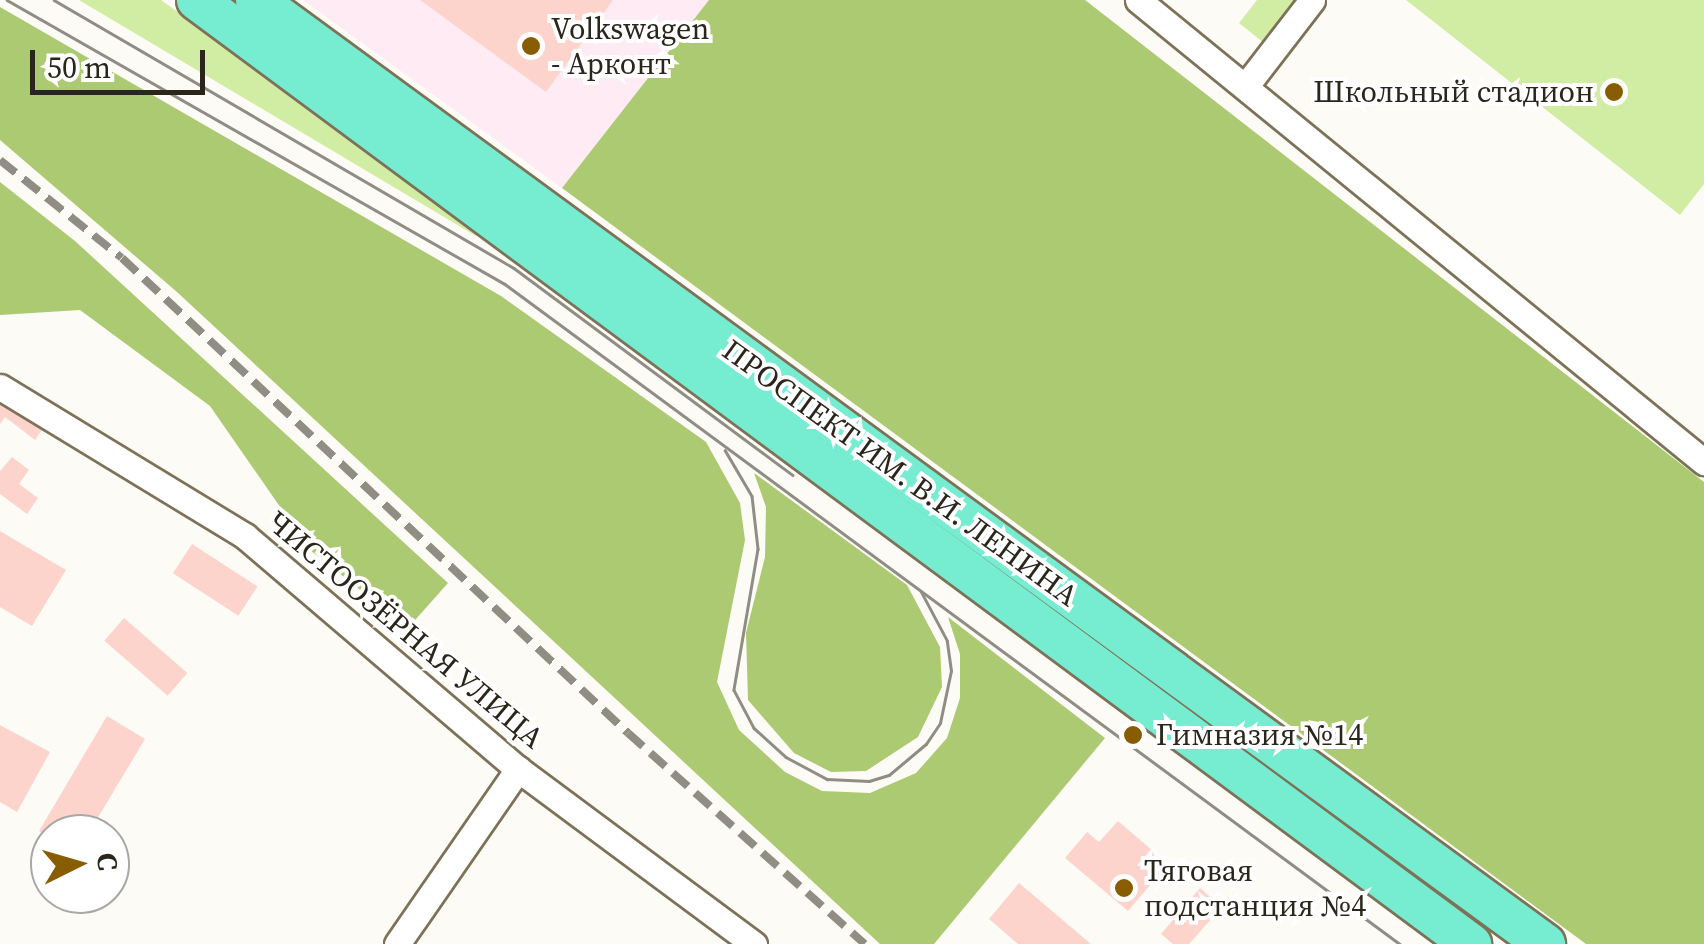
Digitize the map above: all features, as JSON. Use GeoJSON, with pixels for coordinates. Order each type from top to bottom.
{"type":"FeatureCollection","features":[{"type":"Feature","properties":{"kind":"main road","name":"ПРОСПЕКТ ИМ. В.И. ЛЕНИНА"},"geometry":{"type":"LineString","coordinates":[[196,0],[1471,944]]}},
{"type":"Feature","properties":{"kind":"main road","name":"ПРОСПЕКТ ИМ. В.И. ЛЕНИНА"},"geometry":{"type":"LineString","coordinates":[[256,0],[1545,944]]}},
{"type":"Feature","properties":{"kind":"street"},"geometry":{"type":"LineString","coordinates":[[1138,0],[1248,83],[1704,462]]}},
{"type":"Feature","properties":{"kind":"street"},"geometry":{"type":"LineString","coordinates":[[1248,83],[1312,0]]}},
{"type":"Feature","properties":{"kind":"street","name":"ЧИСТООЗЁРНАЯ УЛИЦА"},"geometry":{"type":"LineString","coordinates":[[0,387],[244,536],[518,769],[754,944]]}},
{"type":"Feature","properties":{"kind":"street"},"geometry":{"type":"LineString","coordinates":[[397,944],[518,769]]}},
{"type":"Feature","properties":{"kind":"shaded area"},"geometry":{"type":"Polygon","coordinates":[[[303,0],[709,0],[562,188],[303,0]]]}},
{"type":"Feature","properties":{"kind":"green space"},"geometry":{"type":"Polygon","coordinates":[[[79,0],[161,0],[483,230],[476,236],[79,0]]]}},
{"type":"Feature","properties":{"kind":"green space"},"geometry":{"type":"Polygon","coordinates":[[[709,0],[1085,0],[1704,482],[1704,944],[1586,944],[562,188],[709,0]]]}},
{"type":"Feature","properties":{"kind":"green space"},"geometry":{"type":"Polygon","coordinates":[[[1257,0],[1306,0],[1269,47],[1239,23],[1257,0]]]}},
{"type":"Feature","properties":{"kind":"green space","name":"Школьный стадион"},"geometry":{"type":"Polygon","coordinates":[[[1406,0],[1704,0],[1704,184],[1680,215],[1406,0]]]}},
{"type":"Feature","properties":{"kind":"green space"},"geometry":{"type":"Polygon","coordinates":[[[0,7],[501,296],[706,442],[740,503],[745,540],[717,682],[739,730],[785,772],[822,791],[870,793],[916,773],[947,738],[960,698],[960,654],[948,617],[1105,738],[934,944],[880,944],[177,292],[0,140],[0,7]]]}},
{"type":"Feature","properties":{"kind":"green space"},"geometry":{"type":"Polygon","coordinates":[[[0,182],[75,241],[448,583],[408,628],[310,550],[210,406],[80,310],[0,315],[0,182]]]}},
{"type":"Feature","properties":{"kind":"green space"},"geometry":{"type":"Polygon","coordinates":[[[754,473],[907,585],[940,647],[942,687],[918,737],[866,771],[831,772],[794,753],[748,700],[746,633],[765,557],[766,507],[754,473]]]}},
{"type":"Feature","properties":{"kind":"building","name":"Volkswagen - Арконт"},"geometry":{"type":"Polygon","coordinates":[[[420,0],[613,0],[546,92],[420,0]]]}},
{"type":"Feature","properties":{"kind":"building"},"geometry":{"type":"Polygon","coordinates":[[[0,396],[43,428],[35,440],[5,417],[0,424],[0,396]]]}},
{"type":"Feature","properties":{"kind":"building"},"geometry":{"type":"Polygon","coordinates":[[[12,457],[29,470],[19,484],[38,498],[27,514],[0,494],[0,471],[12,457]]]}},
{"type":"Feature","properties":{"kind":"building"},"geometry":{"type":"Polygon","coordinates":[[[0,531],[66,570],[32,626],[0,607],[0,531]]]}},
{"type":"Feature","properties":{"kind":"building"},"geometry":{"type":"Polygon","coordinates":[[[192,544],[257,586],[238,616],[173,573],[192,544]]]}},
{"type":"Feature","properties":{"kind":"building"},"geometry":{"type":"Polygon","coordinates":[[[124,618],[187,673],[168,696],[104,641],[124,618]]]}},
{"type":"Feature","properties":{"kind":"building"},"geometry":{"type":"Polygon","coordinates":[[[107,716],[145,739],[100,814],[49,814],[107,716]]]}},
{"type":"Feature","properties":{"kind":"building"},"geometry":{"type":"Polygon","coordinates":[[[0,725],[50,752],[17,812],[0,802],[0,725]]]}},
{"type":"Feature","properties":{"kind":"building","name":"Тяговая подстанция №4"},"geometry":{"type":"Polygon","coordinates":[[[1118,821],[1168,864],[1128,911],[1065,858],[1087,832],[1099,842],[1118,821]]]}},
{"type":"Feature","properties":{"kind":"building"},"geometry":{"type":"Polygon","coordinates":[[[1019,883],[1091,944],[1018,944],[989,919],[1019,883]]]}},
{"type":"Feature","properties":{"kind":"building"},"geometry":{"type":"Polygon","coordinates":[[[1200,888],[1222,907],[1189,944],[1173,944],[1161,934],[1200,888]]]}},
{"type":"Feature","properties":{"kind":"tram line"},"geometry":{"type":"LineString","coordinates":[[7,0],[505,284],[1400,944]]}},
{"type":"Feature","properties":{"kind":"tram line"},"geometry":{"type":"LineString","coordinates":[[54,0],[514,268],[793,475]]}},
{"type":"Feature","properties":{"kind":"tram line"},"geometry":{"type":"LineString","coordinates":[[725,450],[752,496],[758,549],[734,690],[754,728],[786,757],[827,779],[869,781],[889,775],[926,744],[940,723],[951,671],[947,641],[921,592]]}},
{"type":"Feature","properties":{"kind":"railway"},"geometry":{"type":"LineString","coordinates":[[0,160],[122,258],[628,733],[865,944]]}},
{"type":"Feature","properties":{"kind":"place","name":"Volkswagen - Арконт"},"geometry":{"type":"Point","coordinates":[531,46]}},
{"type":"Feature","properties":{"kind":"place","name":"Школьный стадион"},"geometry":{"type":"Point","coordinates":[1614,92]}},
{"type":"Feature","properties":{"kind":"place","name":"Гимназия №14"},"geometry":{"type":"Point","coordinates":[1133,735]}},
{"type":"Feature","properties":{"kind":"place","name":"Тяговая подстанция №4"},"geometry":{"type":"Point","coordinates":[1124,888]}}]}
